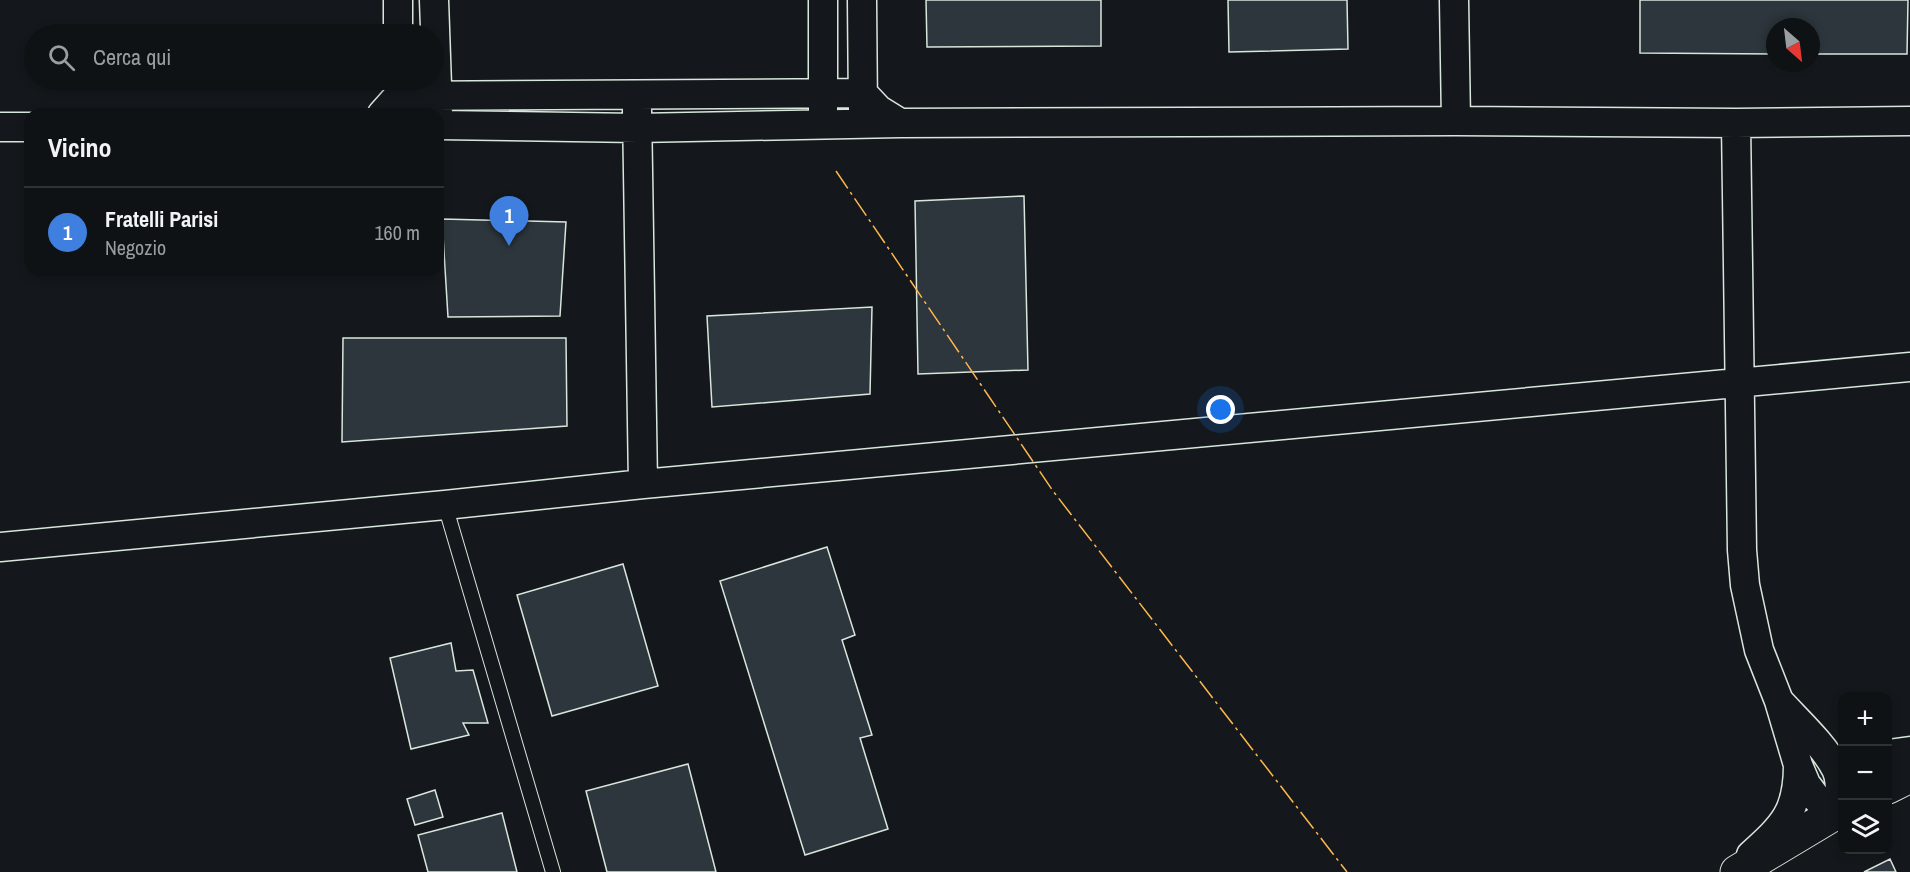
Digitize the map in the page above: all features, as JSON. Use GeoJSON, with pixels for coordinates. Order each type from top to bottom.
{"type":"FeatureCollection","features":[{"type":"Feature","properties":{"kind":"street"},"geometry":{"type":"LineString","coordinates":[[398,0],[398,24]]}},
{"type":"Feature","properties":{"kind":"street"},"geometry":{"type":"LineString","coordinates":[[434,0],[435,24]]}},
{"type":"Feature","properties":{"kind":"street"},"geometry":{"type":"LineString","coordinates":[[823,0],[823,124]]}},
{"type":"Feature","properties":{"kind":"street"},"geometry":{"type":"LineString","coordinates":[[862,0],[863,123]]}},
{"type":"Feature","properties":{"kind":"street"},"geometry":{"type":"LineString","coordinates":[[1454,0],[1456,121]]}},
{"type":"Feature","properties":{"kind":"street"},"geometry":{"type":"LineString","coordinates":[[437,90],[437,105]]}},
{"type":"Feature","properties":{"kind":"street"},"geometry":{"type":"LineString","coordinates":[[394,101],[437,105],[637,95],[863,93],[879,110],[900,123]]}},
{"type":"Feature","properties":{"kind":"street"},"geometry":{"type":"LineString","coordinates":[[637,95],[643,484]]}},
{"type":"Feature","properties":{"kind":"street"},"geometry":{"type":"LineString","coordinates":[[444,125],[637,128],[863,123],[1910,121]]}},
{"type":"Feature","properties":{"kind":"street"},"geometry":{"type":"LineString","coordinates":[[1736,123],[1742,550],[1745,585],[1759,650],[1779,701],[1798,765],[1806,784],[1817,799],[1838,809]]}},
{"type":"Feature","properties":{"kind":"street"},"geometry":{"type":"LineString","coordinates":[[0,127],[24,127]]}},
{"type":"Feature","properties":{"kind":"street"},"geometry":{"type":"LineString","coordinates":[[0,547],[445,506],[643,484],[1910,368]]}},
{"type":"Feature","properties":{"kind":"street"},"geometry":{"type":"LineString","coordinates":[[1779,701],[1832,753],[1840,786],[1841,800]]}},
{"type":"Feature","properties":{"kind":"street"},"geometry":{"type":"LineString","coordinates":[[1892,753],[1910,751]]}},
{"type":"Feature","properties":{"kind":"street"},"geometry":{"type":"LineString","coordinates":[[1732,872],[1776,832],[1788,816],[1797,792],[1798,765]]}},
{"type":"Feature","properties":{"kind":"street"},"geometry":{"type":"LineString","coordinates":[[1892,785],[1910,776]]}},
{"type":"Feature","properties":{"kind":"street"},"geometry":{"type":"LineString","coordinates":[[1737,872],[1838,812]]}},
{"type":"Feature","properties":{"kind":"lane"},"geometry":{"type":"LineString","coordinates":[[445,506],[553,872]]}},
{"type":"Feature","properties":{"kind":"building"},"geometry":{"type":"Polygon","coordinates":[[[926,0],[1101,0],[1101,46],[927,47],[926,0]]]}},
{"type":"Feature","properties":{"kind":"building"},"geometry":{"type":"Polygon","coordinates":[[[1228,0],[1347,0],[1348,49],[1229,52],[1228,0]]]}},
{"type":"Feature","properties":{"kind":"building"},"geometry":{"type":"Polygon","coordinates":[[[1640,0],[1908,0],[1907,54],[1820,54],[1820,18],[1766,18],[1766,54],[1640,53],[1640,0]]]}},
{"type":"Feature","properties":{"kind":"building"},"geometry":{"type":"Polygon","coordinates":[[[1024,196],[1028,370],[918,374],[915,201],[1024,196]]]}},
{"type":"Feature","properties":{"kind":"building"},"geometry":{"type":"Polygon","coordinates":[[[444,219],[566,222],[560,316],[448,317],[444,219]]]}},
{"type":"Feature","properties":{"kind":"building"},"geometry":{"type":"Polygon","coordinates":[[[872,307],[870,394],[712,407],[707,316],[872,307]]]}},
{"type":"Feature","properties":{"kind":"building"},"geometry":{"type":"Polygon","coordinates":[[[343,338],[566,338],[567,426],[342,442],[343,338]]]}},
{"type":"Feature","properties":{"kind":"building"},"geometry":{"type":"Polygon","coordinates":[[[827,547],[855,635],[842,640],[872,735],[860,738],[888,829],[805,855],[720,581],[827,547]]]}},
{"type":"Feature","properties":{"kind":"building"},"geometry":{"type":"Polygon","coordinates":[[[623,564],[658,686],[552,716],[517,595],[623,564]]]}},
{"type":"Feature","properties":{"kind":"building"},"geometry":{"type":"Polygon","coordinates":[[[451,643],[456,671],[473,670],[488,723],[463,723],[469,735],[411,749],[390,658],[451,643]]]}},
{"type":"Feature","properties":{"kind":"building"},"geometry":{"type":"Polygon","coordinates":[[[688,764],[716,872],[607,872],[586,791],[688,764]]]}},
{"type":"Feature","properties":{"kind":"building"},"geometry":{"type":"Polygon","coordinates":[[[435,790],[443,817],[415,825],[407,799],[435,790]]]}},
{"type":"Feature","properties":{"kind":"building"},"geometry":{"type":"Polygon","coordinates":[[[502,813],[517,872],[428,872],[418,835],[502,813]]]}},
{"type":"Feature","properties":{"kind":"building"},"geometry":{"type":"Polygon","coordinates":[[[1890,859],[1896,872],[1864,872],[1890,859]]]}},
{"type":"Feature","properties":{"kind":"power"},"geometry":{"type":"LineString","coordinates":[[836,171],[1053,491],[1347,872]]}},
{"type":"Feature","properties":{"kind":"place","name":"Fratelli Parisi"},"geometry":{"type":"Point","coordinates":[509,246]}}]}
